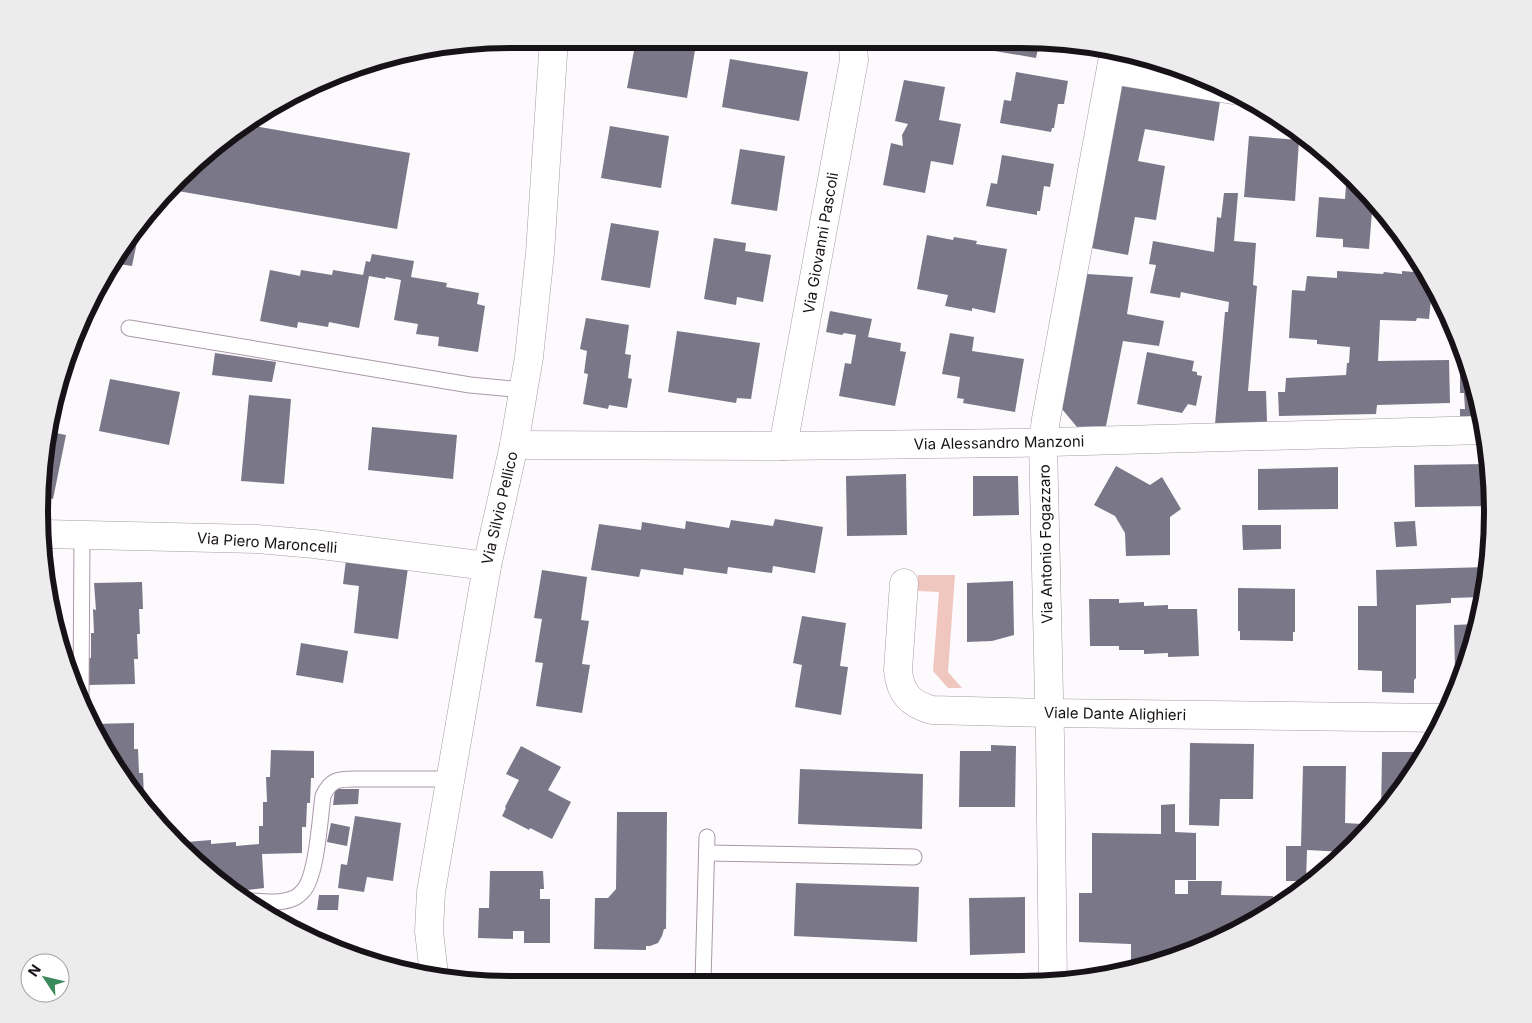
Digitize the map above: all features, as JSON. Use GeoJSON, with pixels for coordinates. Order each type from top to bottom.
{"type":"FeatureCollection","features":[{"type":"Feature","properties":{"kind":"street","name":"Via Silvio Pellico"},"geometry":{"type":"LineString","coordinates":[[433,969],[429,931],[431,892],[487,566],[514,445],[529,357],[540,253],[553,48]]}},
{"type":"Feature","properties":{"kind":"street","name":"Via Giovanni Pascoli"},"geometry":{"type":"LineString","coordinates":[[783,446],[854,60],[853,48]]}},
{"type":"Feature","properties":{"kind":"street"},"geometry":{"type":"LineString","coordinates":[[1113,61],[1188,79]]}},
{"type":"Feature","properties":{"kind":"street","name":"Via Antonio Fogazzaro"},"geometry":{"type":"LineString","coordinates":[[1053,975],[1044,443],[1047,409],[1113,61]]}},
{"type":"Feature","properties":{"kind":"street","name":"Via Alessandro Manzoni"},"geometry":{"type":"LineString","coordinates":[[514,445],[783,446],[1044,443],[1478,430]]}},
{"type":"Feature","properties":{"kind":"street","name":"Via Piero Maroncelli"},"geometry":{"type":"LineString","coordinates":[[48,534],[257,539],[314,544],[487,566]]}},
{"type":"Feature","properties":{"kind":"street","name":"Viale Dante Alighieri"},"geometry":{"type":"LineString","coordinates":[[904,583],[898,670],[899,680],[903,691],[910,701],[920,707],[946,711],[1049,714],[1436,718]]}},
{"type":"Feature","properties":{"kind":"lane"},"geometry":{"type":"LineString","coordinates":[[129,328],[470,385],[523,390]]}},
{"type":"Feature","properties":{"kind":"lane"},"geometry":{"type":"LineString","coordinates":[[81,684],[82,535]]}},
{"type":"Feature","properties":{"kind":"lane"},"geometry":{"type":"LineString","coordinates":[[261,901],[282,902],[294,898],[304,891],[314,860],[323,796],[326,788],[332,781],[358,778],[450,780]]}},
{"type":"Feature","properties":{"kind":"lane"},"geometry":{"type":"LineString","coordinates":[[703,976],[707,837]]}},
{"type":"Feature","properties":{"kind":"lane"},"geometry":{"type":"LineString","coordinates":[[707,853],[914,857]]}},
{"type":"Feature","properties":{"kind":"shaded area"},"geometry":{"type":"Polygon","coordinates":[[[918,575],[955,575],[948,672],[962,688],[948,688],[933,671],[939,592],[918,591],[918,575]]]}},
{"type":"Feature","properties":{"kind":"building"},"geometry":{"type":"Polygon","coordinates":[[[634,48],[695,48],[687,98],[627,88],[634,48]]]}},
{"type":"Feature","properties":{"kind":"building"},"geometry":{"type":"Polygon","coordinates":[[[977,48],[1038,48],[1036,58],[977,48]]]}},
{"type":"Feature","properties":{"kind":"building"},"geometry":{"type":"Polygon","coordinates":[[[730,59],[808,72],[799,121],[722,107],[730,59]]]}},
{"type":"Feature","properties":{"kind":"building"},"geometry":{"type":"Polygon","coordinates":[[[1016,72],[1068,81],[1064,104],[1058,104],[1054,128],[1052,128],[1051,132],[1000,123],[1004,100],[1011,101],[1016,72]]]}},
{"type":"Feature","properties":{"kind":"building"},"geometry":{"type":"Polygon","coordinates":[[[904,80],[945,87],[939,120],[961,124],[953,165],[931,161],[925,193],[883,185],[891,143],[903,146],[902,135],[908,124],[895,121],[904,80]]]}},
{"type":"Feature","properties":{"kind":"building"},"geometry":{"type":"Polygon","coordinates":[[[1123,81],[1220,101],[1214,141],[1145,129],[1138,161],[1165,166],[1156,220],[1135,217],[1128,255],[1091,248],[1123,81]]]}},
{"type":"Feature","properties":{"kind":"building"},"geometry":{"type":"Polygon","coordinates":[[[254,126],[410,153],[397,229],[176,191],[229,143],[254,126]]]}},
{"type":"Feature","properties":{"kind":"building"},"geometry":{"type":"Polygon","coordinates":[[[610,126],[669,136],[661,188],[601,178],[610,126]]]}},
{"type":"Feature","properties":{"kind":"building"},"geometry":{"type":"Polygon","coordinates":[[[1249,136],[1299,140],[1295,201],[1244,197],[1249,136]]]}},
{"type":"Feature","properties":{"kind":"building"},"geometry":{"type":"Polygon","coordinates":[[[740,149],[785,156],[777,211],[731,204],[740,149]]]}},
{"type":"Feature","properties":{"kind":"building"},"geometry":{"type":"Polygon","coordinates":[[[1002,155],[1054,164],[1050,187],[1044,186],[1040,211],[1037,211],[1037,215],[986,206],[991,183],[997,184],[1002,155]]]}},
{"type":"Feature","properties":{"kind":"building"},"geometry":{"type":"Polygon","coordinates":[[[1346,185],[1351,185],[1372,210],[1369,249],[1343,247],[1343,239],[1316,237],[1319,197],[1345,199],[1346,185]]]}},
{"type":"Feature","properties":{"kind":"building"},"geometry":{"type":"Polygon","coordinates":[[[1224,193],[1238,193],[1234,241],[1256,243],[1253,285],[1257,286],[1248,391],[1266,391],[1267,422],[1215,424],[1225,312],[1228,312],[1229,302],[1181,292],[1180,298],[1150,293],[1156,265],[1149,264],[1153,241],[1214,252],[1217,217],[1221,218],[1224,193]]]}},
{"type":"Feature","properties":{"kind":"building"},"geometry":{"type":"Polygon","coordinates":[[[611,223],[659,231],[650,288],[601,280],[611,223]]]}},
{"type":"Feature","properties":{"kind":"building"},"geometry":{"type":"Polygon","coordinates":[[[927,235],[953,240],[954,237],[977,241],[976,244],[1007,249],[995,313],[972,308],[972,311],[945,306],[948,295],[917,289],[927,235]]]}},
{"type":"Feature","properties":{"kind":"building"},"geometry":{"type":"Polygon","coordinates":[[[138,236],[132,266],[120,264],[138,236]]]}},
{"type":"Feature","properties":{"kind":"building"},"geometry":{"type":"Polygon","coordinates":[[[714,238],[746,243],[745,251],[771,255],[763,302],[737,297],[736,305],[704,299],[714,238]]]}},
{"type":"Feature","properties":{"kind":"building"},"geometry":{"type":"Polygon","coordinates":[[[372,254],[414,261],[411,277],[447,283],[446,287],[479,293],[477,304],[485,306],[478,352],[438,346],[439,337],[416,334],[418,324],[394,320],[401,280],[386,277],[385,279],[369,276],[359,328],[329,322],[328,327],[298,322],[297,328],[260,321],[270,270],[300,276],[301,270],[332,275],[333,270],[363,275],[366,261],[370,262],[372,254]]]}},
{"type":"Feature","properties":{"kind":"building"},"geometry":{"type":"Polygon","coordinates":[[[1337,271],[1383,274],[1384,272],[1402,274],[1402,271],[1417,272],[1434,300],[1431,300],[1429,319],[1417,318],[1416,321],[1380,320],[1378,361],[1449,360],[1450,403],[1377,405],[1376,414],[1279,416],[1278,392],[1285,392],[1286,378],[1346,375],[1350,347],[1317,344],[1317,340],[1289,338],[1292,290],[1305,291],[1307,276],[1337,278],[1337,271]]]}},
{"type":"Feature","properties":{"kind":"building"},"geometry":{"type":"Polygon","coordinates":[[[1087,274],[1133,277],[1127,314],[1164,321],[1159,346],[1123,341],[1106,426],[1077,427],[1062,409],[1087,274]]]}},
{"type":"Feature","properties":{"kind":"building"},"geometry":{"type":"Polygon","coordinates":[[[830,311],[872,319],[868,337],[901,343],[900,351],[906,352],[895,406],[839,396],[845,363],[851,364],[856,335],[826,332],[830,311]]]}},
{"type":"Feature","properties":{"kind":"building"},"geometry":{"type":"Polygon","coordinates":[[[586,318],[629,325],[625,354],[631,355],[628,378],[632,379],[627,408],[609,405],[608,409],[583,404],[588,374],[584,373],[587,351],[580,349],[586,318]]]}},
{"type":"Feature","properties":{"kind":"building"},"geometry":{"type":"Polygon","coordinates":[[[677,331],[760,343],[751,399],[737,398],[736,403],[668,392],[677,331]]]}},
{"type":"Feature","properties":{"kind":"building"},"geometry":{"type":"Polygon","coordinates":[[[950,333],[974,337],[972,351],[1024,359],[1015,412],[963,403],[964,399],[957,398],[960,377],[942,374],[950,333]]]}},
{"type":"Feature","properties":{"kind":"building"},"geometry":{"type":"Polygon","coordinates":[[[1147,352],[1194,361],[1192,371],[1202,376],[1196,406],[1188,404],[1182,413],[1137,404],[1147,352]]]}},
{"type":"Feature","properties":{"kind":"building"},"geometry":{"type":"Polygon","coordinates":[[[215,353],[276,362],[272,382],[212,375],[215,353]]]}},
{"type":"Feature","properties":{"kind":"building"},"geometry":{"type":"Polygon","coordinates":[[[1460,367],[1469,391],[1475,418],[1460,418],[1460,409],[1465,409],[1464,393],[1460,393],[1460,367]]]}},
{"type":"Feature","properties":{"kind":"building"},"geometry":{"type":"Polygon","coordinates":[[[110,379],[180,392],[169,445],[99,431],[110,379]]]}},
{"type":"Feature","properties":{"kind":"building"},"geometry":{"type":"Polygon","coordinates":[[[249,395],[291,399],[284,484],[241,481],[249,395]]]}},
{"type":"Feature","properties":{"kind":"building"},"geometry":{"type":"Polygon","coordinates":[[[372,427],[457,435],[453,479],[368,470],[372,427]]]}},
{"type":"Feature","properties":{"kind":"building"},"geometry":{"type":"Polygon","coordinates":[[[54,433],[66,435],[53,499],[48,498],[48,481],[54,433]]]}},
{"type":"Feature","properties":{"kind":"building"},"geometry":{"type":"Polygon","coordinates":[[[1482,464],[1484,506],[1415,507],[1414,465],[1482,464]]]}},
{"type":"Feature","properties":{"kind":"building"},"geometry":{"type":"Polygon","coordinates":[[[1116,466],[1150,485],[1162,477],[1181,509],[1170,517],[1170,555],[1126,556],[1125,533],[1115,516],[1094,505],[1116,466]]]}},
{"type":"Feature","properties":{"kind":"building"},"geometry":{"type":"Polygon","coordinates":[[[1338,467],[1338,509],[1258,510],[1258,469],[1338,467]]]}},
{"type":"Feature","properties":{"kind":"building"},"geometry":{"type":"Polygon","coordinates":[[[906,474],[907,535],[847,536],[846,476],[906,474]]]}},
{"type":"Feature","properties":{"kind":"building"},"geometry":{"type":"Polygon","coordinates":[[[973,476],[1018,476],[1019,515],[973,516],[973,476]]]}},
{"type":"Feature","properties":{"kind":"building"},"geometry":{"type":"Polygon","coordinates":[[[775,519],[823,527],[815,573],[773,566],[772,573],[728,567],[727,574],[684,568],[683,575],[641,569],[639,577],[591,570],[599,524],[641,530],[642,522],[685,529],[686,521],[729,528],[731,520],[773,526],[775,519]]]}},
{"type":"Feature","properties":{"kind":"building"},"geometry":{"type":"Polygon","coordinates":[[[1415,521],[1417,546],[1396,547],[1394,522],[1415,521]]]}},
{"type":"Feature","properties":{"kind":"building"},"geometry":{"type":"Polygon","coordinates":[[[1242,525],[1281,525],[1281,549],[1243,550],[1242,525]]]}},
{"type":"Feature","properties":{"kind":"building"},"geometry":{"type":"Polygon","coordinates":[[[346,560],[408,568],[398,639],[354,633],[359,586],[343,584],[346,560]]]}},
{"type":"Feature","properties":{"kind":"building"},"geometry":{"type":"Polygon","coordinates":[[[1481,567],[1477,597],[1451,598],[1451,603],[1416,605],[1416,678],[1414,680],[1414,693],[1382,692],[1382,671],[1358,670],[1358,606],[1377,606],[1376,570],[1481,567]]]}},
{"type":"Feature","properties":{"kind":"building"},"geometry":{"type":"Polygon","coordinates":[[[542,570],[587,577],[581,620],[589,621],[582,664],[590,665],[582,713],[536,706],[543,663],[535,662],[542,619],[534,618],[542,570]]]}},
{"type":"Feature","properties":{"kind":"building"},"geometry":{"type":"Polygon","coordinates":[[[1013,581],[1014,635],[992,641],[967,642],[967,583],[1013,581]]]}},
{"type":"Feature","properties":{"kind":"building"},"geometry":{"type":"Polygon","coordinates":[[[142,582],[143,609],[139,609],[138,659],[134,659],[135,684],[88,685],[87,658],[91,658],[91,633],[94,633],[93,609],[96,610],[94,583],[142,582]]]}},
{"type":"Feature","properties":{"kind":"building"},"geometry":{"type":"Polygon","coordinates":[[[1238,588],[1295,589],[1295,632],[1293,632],[1293,641],[1240,640],[1240,631],[1238,631],[1238,588]]]}},
{"type":"Feature","properties":{"kind":"building"},"geometry":{"type":"Polygon","coordinates":[[[1089,599],[1119,599],[1119,603],[1144,602],[1144,606],[1168,605],[1168,609],[1197,609],[1199,656],[1168,657],[1168,653],[1144,654],[1144,650],[1119,650],[1119,646],[1090,646],[1089,599]]]}},
{"type":"Feature","properties":{"kind":"building"},"geometry":{"type":"Polygon","coordinates":[[[802,616],[846,623],[840,666],[848,667],[841,715],[795,707],[802,665],[793,663],[802,616]]]}},
{"type":"Feature","properties":{"kind":"building"},"geometry":{"type":"Polygon","coordinates":[[[1471,624],[1460,661],[1457,669],[1455,669],[1454,625],[1471,624]]]}},
{"type":"Feature","properties":{"kind":"building"},"geometry":{"type":"Polygon","coordinates":[[[301,643],[348,651],[343,683],[296,675],[301,643]]]}},
{"type":"Feature","properties":{"kind":"building"},"geometry":{"type":"Polygon","coordinates":[[[134,723],[134,749],[138,749],[139,773],[143,773],[144,795],[110,744],[99,724],[134,723]]]}},
{"type":"Feature","properties":{"kind":"building"},"geometry":{"type":"Polygon","coordinates":[[[1190,743],[1254,744],[1253,799],[1220,799],[1219,826],[1189,825],[1190,743]]]}},
{"type":"Feature","properties":{"kind":"building"},"geometry":{"type":"Polygon","coordinates":[[[991,745],[1016,746],[1015,807],[959,807],[960,751],[991,751],[991,745]]]}},
{"type":"Feature","properties":{"kind":"building"},"geometry":{"type":"Polygon","coordinates":[[[521,746],[561,767],[548,790],[571,802],[552,839],[502,816],[519,780],[506,774],[521,746]]]}},
{"type":"Feature","properties":{"kind":"building"},"geometry":{"type":"Polygon","coordinates":[[[271,750],[314,751],[314,778],[311,778],[310,803],[307,803],[306,827],[302,827],[302,853],[262,854],[264,888],[244,890],[229,880],[181,838],[186,837],[187,842],[211,840],[211,844],[236,842],[236,846],[259,844],[259,826],[263,826],[263,802],[267,802],[266,777],[270,777],[271,750]]]}},
{"type":"Feature","properties":{"kind":"building"},"geometry":{"type":"Polygon","coordinates":[[[1382,752],[1417,752],[1381,803],[1382,752]]]}},
{"type":"Feature","properties":{"kind":"building"},"geometry":{"type":"Polygon","coordinates":[[[1303,766],[1346,766],[1345,823],[1362,825],[1336,852],[1307,850],[1306,877],[1302,881],[1286,881],[1286,846],[1301,846],[1303,766]]]}},
{"type":"Feature","properties":{"kind":"building"},"geometry":{"type":"Polygon","coordinates":[[[800,769],[923,774],[922,829],[798,824],[800,769]]]}},
{"type":"Feature","properties":{"kind":"building"},"geometry":{"type":"Polygon","coordinates":[[[335,789],[359,789],[358,804],[333,805],[335,789]]]}},
{"type":"Feature","properties":{"kind":"building"},"geometry":{"type":"Polygon","coordinates":[[[1175,804],[1175,832],[1196,833],[1196,880],[1175,880],[1175,894],[1188,894],[1188,881],[1222,881],[1221,895],[1273,896],[1273,900],[1226,928],[1170,951],[1137,961],[1131,961],[1131,944],[1079,942],[1079,893],[1092,893],[1092,833],[1161,834],[1161,805],[1175,804]]]}},
{"type":"Feature","properties":{"kind":"building"},"geometry":{"type":"Polygon","coordinates":[[[617,812],[667,812],[666,929],[664,929],[658,943],[646,946],[646,950],[594,949],[595,898],[608,898],[616,889],[617,812]]]}},
{"type":"Feature","properties":{"kind":"building"},"geometry":{"type":"Polygon","coordinates":[[[355,816],[401,823],[393,881],[367,877],[364,892],[338,888],[341,864],[347,865],[355,816]]]}},
{"type":"Feature","properties":{"kind":"building"},"geometry":{"type":"Polygon","coordinates":[[[331,823],[350,827],[347,846],[327,842],[331,823]]]}},
{"type":"Feature","properties":{"kind":"building"},"geometry":{"type":"Polygon","coordinates":[[[490,871],[543,871],[544,889],[540,889],[540,899],[550,899],[550,943],[524,943],[524,931],[513,931],[513,939],[478,938],[479,908],[489,908],[490,871]]]}},
{"type":"Feature","properties":{"kind":"building"},"geometry":{"type":"Polygon","coordinates":[[[796,883],[919,887],[917,942],[794,936],[796,883]]]}},
{"type":"Feature","properties":{"kind":"building"},"geometry":{"type":"Polygon","coordinates":[[[319,895],[339,895],[338,910],[317,910],[319,895]]]}},
{"type":"Feature","properties":{"kind":"building"},"geometry":{"type":"Polygon","coordinates":[[[1025,897],[1025,953],[970,955],[969,898],[1025,897]]]}}]}
